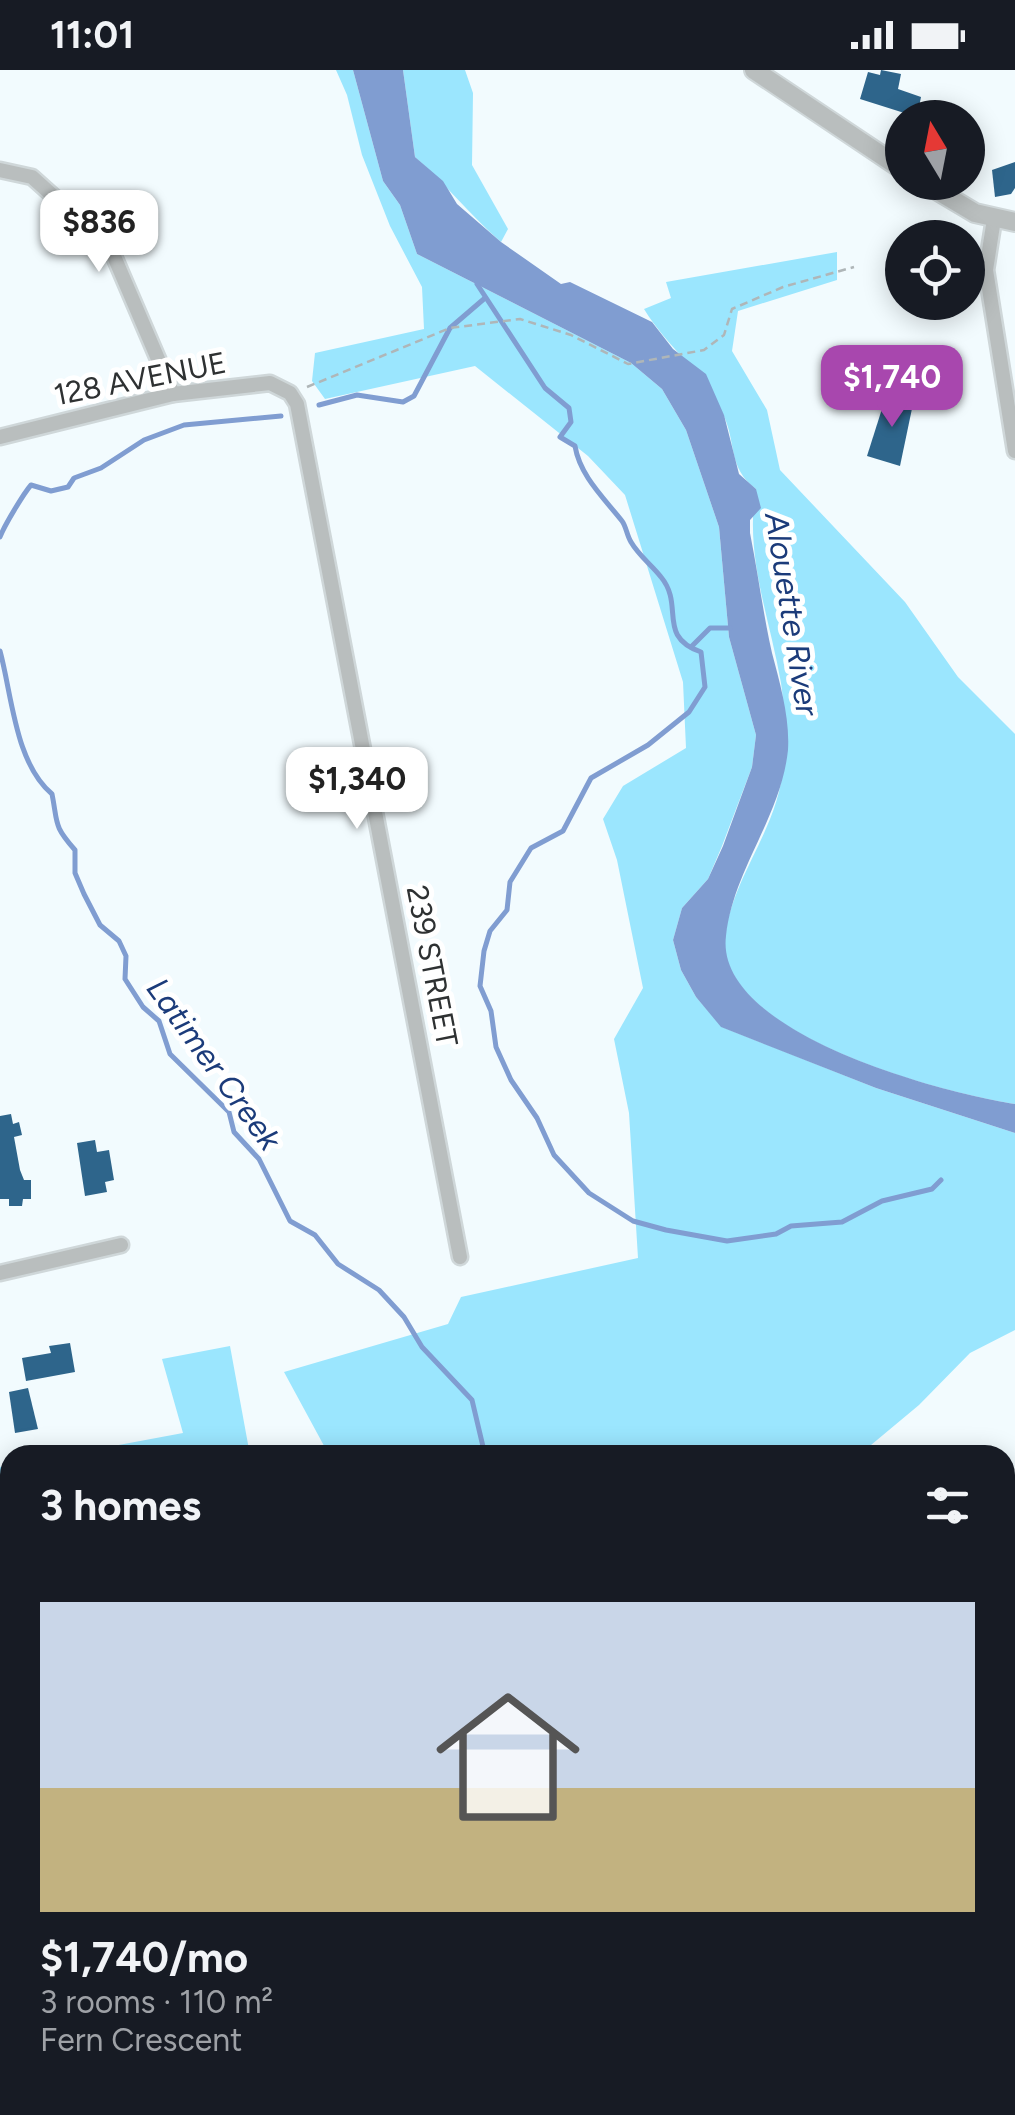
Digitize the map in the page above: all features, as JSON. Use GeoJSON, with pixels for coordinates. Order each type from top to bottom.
{"type":"FeatureCollection","features":[{"type":"Feature","properties":{"kind":"street"},"geometry":{"type":"LineString","coordinates":[[754,70],[885,158]]}},
{"type":"Feature","properties":{"kind":"street"},"geometry":{"type":"LineString","coordinates":[[0,170],[32,177],[110,247],[173,394]]}},
{"type":"Feature","properties":{"kind":"street"},"geometry":{"type":"LineString","coordinates":[[951,200],[994,219],[1015,222]]}},
{"type":"Feature","properties":{"kind":"street"},"geometry":{"type":"LineString","coordinates":[[994,219],[986,270],[1015,450]]}},
{"type":"Feature","properties":{"kind":"street","name":"128 AVENUE"},"geometry":{"type":"LineString","coordinates":[[0,437],[173,394],[270,383],[290,393]]}},
{"type":"Feature","properties":{"kind":"street","name":"239 STREET"},"geometry":{"type":"LineString","coordinates":[[290,393],[297,404],[460,1257]]}},
{"type":"Feature","properties":{"kind":"street"},"geometry":{"type":"LineString","coordinates":[[0,1273],[120,1245]]}},
{"type":"Feature","properties":{"kind":"path"},"geometry":{"type":"LineString","coordinates":[[290,393],[450,328],[520,319],[571,335],[628,364],[704,350],[724,335],[732,309],[784,287],[854,267]]}},
{"type":"Feature","properties":{"kind":"shaded area"},"geometry":{"type":"Polygon","coordinates":[[[336,70],[353,70],[383,181],[400,205],[417,254],[631,363],[662,389],[686,430],[719,527],[729,637],[756,735],[752,767],[722,846],[708,879],[682,908],[673,940],[681,970],[696,997],[722,1027],[876,1088],[1015,1133],[1015,1330],[970,1353],[919,1405],[871,1445],[324,1445],[284,1372],[448,1324],[461,1297],[638,1258],[629,1113],[614,1039],[643,988],[617,860],[603,819],[623,786],[686,748],[683,682],[625,495],[588,456],[475,366],[325,399],[312,381],[315,353],[424,329],[422,287],[390,226],[362,155],[347,95],[336,70]]]}},
{"type":"Feature","properties":{"kind":"shaded area"},"geometry":{"type":"Polygon","coordinates":[[[353,70],[403,70],[415,157],[443,181],[457,204],[501,242],[561,284],[570,282],[652,322],[673,349],[706,374],[724,415],[739,474],[756,489],[761,508],[750,520],[750,533],[786,713],[788,750],[776,798],[730,912],[726,936],[732,971],[756,1002],[793,1029],[839,1052],[938,1087],[1015,1104],[1015,1133],[876,1088],[721,1027],[696,997],[681,970],[673,940],[682,908],[708,879],[723,846],[752,767],[756,735],[729,637],[719,527],[686,430],[662,389],[631,363],[417,254],[400,205],[383,181],[353,70]]]}},
{"type":"Feature","properties":{"kind":"shaded area"},"geometry":{"type":"Polygon","coordinates":[[[403,70],[465,70],[473,93],[472,165],[508,229],[501,242],[415,157],[403,70]]]}},
{"type":"Feature","properties":{"kind":"shaded area"},"geometry":{"type":"Polygon","coordinates":[[[837,252],[837,280],[738,311],[732,351],[767,410],[780,470],[905,602],[958,677],[1015,734],[1015,1104],[938,1087],[839,1053],[794,1030],[756,1002],[732,972],[725,937],[730,914],[775,805],[783,758],[781,683],[753,538],[756,489],[741,472],[715,399],[644,309],[671,298],[666,282],[837,252]]]}},
{"type":"Feature","properties":{"kind":"shaded area"},"geometry":{"type":"Polygon","coordinates":[[[230,1346],[248,1445],[119,1445],[183,1433],[162,1359],[230,1346]]]}},
{"type":"Feature","properties":{"kind":"building"},"geometry":{"type":"Polygon","coordinates":[[[881,70],[901,74],[898,89],[920,100],[885,100],[885,107],[860,99],[868,72],[880,75],[881,70]]]}},
{"type":"Feature","properties":{"kind":"building"},"geometry":{"type":"Polygon","coordinates":[[[1015,162],[1015,188],[1011,194],[995,197],[992,170],[1015,162]]]}},
{"type":"Feature","properties":{"kind":"building"},"geometry":{"type":"Polygon","coordinates":[[[887,393],[914,399],[900,466],[867,456],[887,393]]]}},
{"type":"Feature","properties":{"kind":"building"},"geometry":{"type":"Polygon","coordinates":[[[11,1114],[13,1124],[19,1122],[22,1135],[14,1137],[20,1170],[24,1180],[31,1180],[31,1199],[23,1199],[22,1206],[9,1206],[9,1199],[0,1199],[0,1116],[11,1114]]]}},
{"type":"Feature","properties":{"kind":"building"},"geometry":{"type":"Polygon","coordinates":[[[95,1140],[97,1152],[109,1150],[114,1180],[105,1182],[107,1192],[85,1196],[77,1143],[95,1140]]]}},
{"type":"Feature","properties":{"kind":"building"},"geometry":{"type":"Polygon","coordinates":[[[70,1343],[75,1372],[26,1381],[22,1358],[51,1353],[49,1346],[70,1343]]]}},
{"type":"Feature","properties":{"kind":"building"},"geometry":{"type":"Polygon","coordinates":[[[28,1388],[38,1429],[15,1433],[9,1392],[28,1388]]]}},
{"type":"Feature","properties":{"kind":"waterway"},"geometry":{"type":"LineString","coordinates":[[477,284],[545,388],[569,408],[571,422],[560,437],[575,446],[587,477],[622,521],[634,547],[668,588],[679,638],[701,652],[705,687],[689,712],[648,745],[591,778],[563,831],[531,848],[510,882],[507,910],[490,931],[484,951],[480,986],[491,1011],[496,1047],[511,1080],[537,1118],[554,1155],[589,1193],[633,1221],[666,1230],[727,1241],[776,1234],[791,1226],[842,1222],[882,1201],[932,1189],[941,1180]]}},
{"type":"Feature","properties":{"kind":"waterway","name":"Latimer Creek"},"geometry":{"type":"LineString","coordinates":[[319,405],[357,395],[403,402],[414,396],[450,328],[485,298]]}},
{"type":"Feature","properties":{"kind":"waterway","name":"Latimer Creek"},"geometry":{"type":"LineString","coordinates":[[0,537],[31,485],[51,491],[68,487],[74,478],[101,468],[144,440],[184,425],[281,416]]}},
{"type":"Feature","properties":{"kind":"waterway"},"geometry":{"type":"LineString","coordinates":[[691,647],[710,628],[730,628]]}},
{"type":"Feature","properties":{"kind":"waterway","name":"Latimer Creek"},"geometry":{"type":"LineString","coordinates":[[0,651],[22,747],[40,781],[52,794],[60,829],[75,850],[75,873],[100,925],[119,941],[126,956],[125,979],[143,1007],[159,1021],[170,1054],[229,1112],[234,1132],[259,1159],[290,1221],[315,1235],[338,1264],[379,1290],[404,1317],[422,1347],[472,1400],[483,1445]]}},
{"type":"Feature","properties":{"kind":"waterway","name":"Latimer Creek"},"geometry":{"type":"LineString","coordinates":[[889,2115],[922,2115]]}},
{"type":"Feature","properties":{"kind":"water label","name":"Alouette River"},"geometry":{"type":"Point","coordinates":[792,614]}}]}
